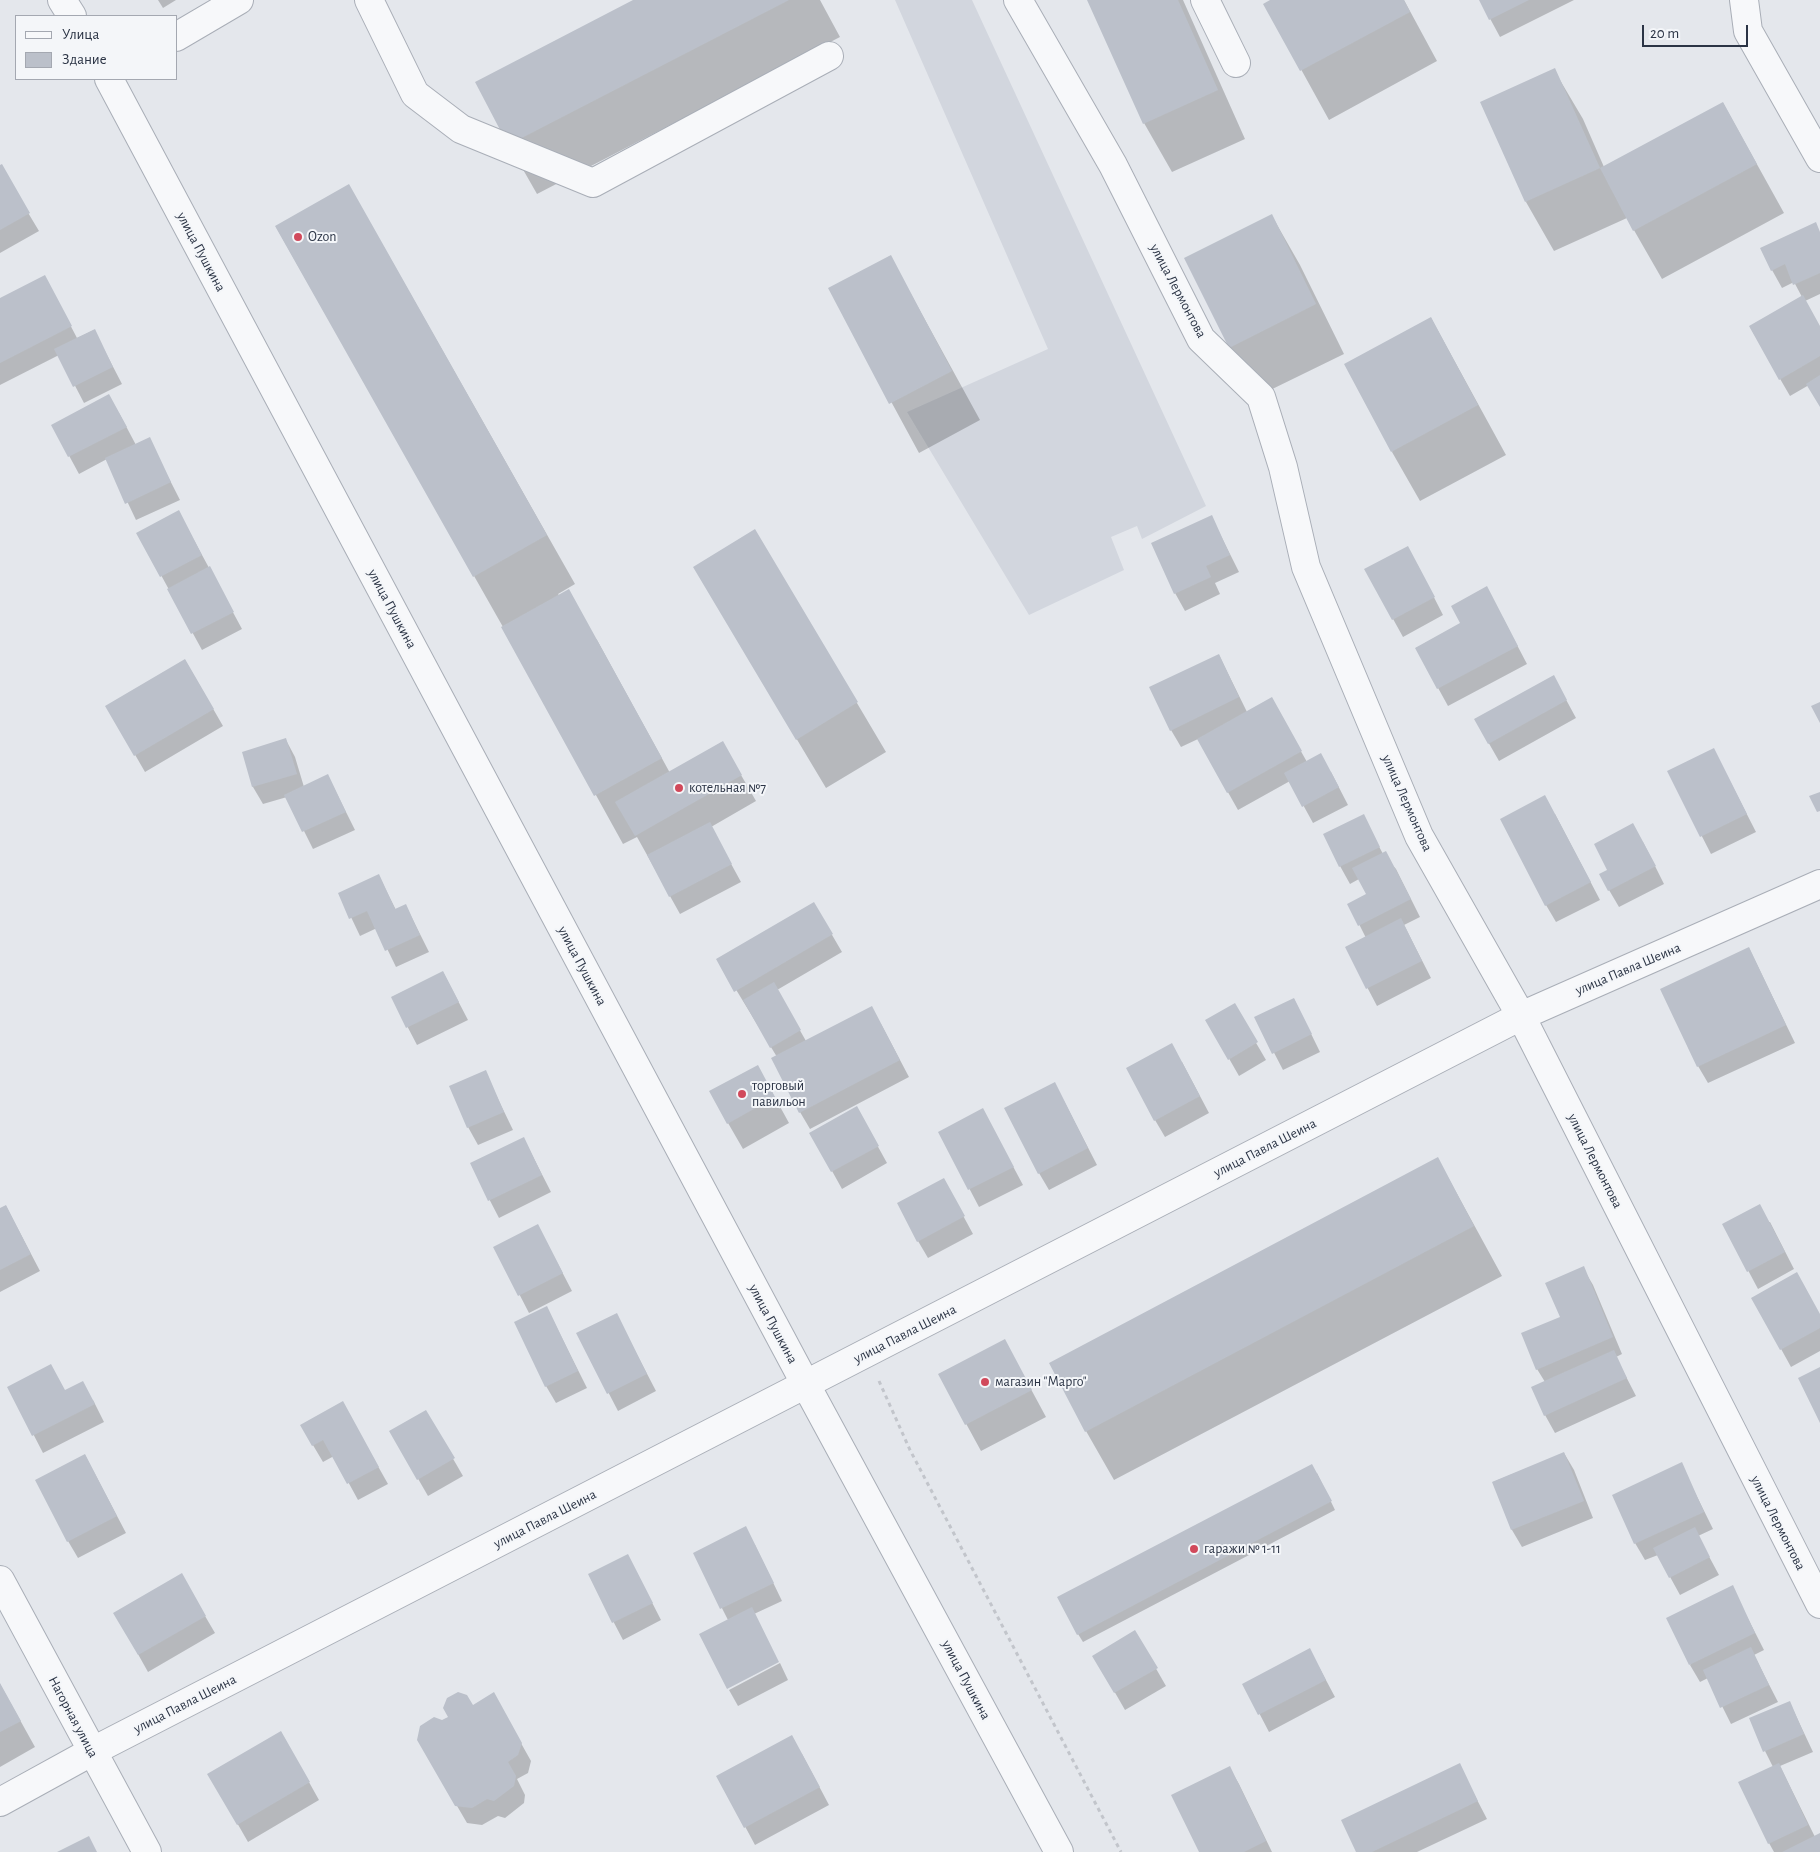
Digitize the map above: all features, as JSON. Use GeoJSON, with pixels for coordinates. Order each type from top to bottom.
{"type":"FeatureCollection","features":[{"type":"Feature","properties":{"kind":"street"},"geometry":{"type":"LineString","coordinates":[[62,0],[71,15]]}},
{"type":"Feature","properties":{"kind":"street"},"geometry":{"type":"LineString","coordinates":[[178,36],[238,0]]}},
{"type":"Feature","properties":{"kind":"street"},"geometry":{"type":"LineString","coordinates":[[369,0],[415,94],[461,129],[593,183],[829,56]]}},
{"type":"Feature","properties":{"kind":"street","name":"улица Лермонтова"},"geometry":{"type":"LineString","coordinates":[[1018,0],[1113,165],[1200,339],[1261,397],[1283,468],[1306,567],[1419,836],[1521,1016],[1820,1604]]}},
{"type":"Feature","properties":{"kind":"street"},"geometry":{"type":"LineString","coordinates":[[1205,0],[1236,63]]}},
{"type":"Feature","properties":{"kind":"street"},"geometry":{"type":"LineString","coordinates":[[1744,0],[1748,31],[1820,158]]}},
{"type":"Feature","properties":{"kind":"street","name":"улица Пушкина"},"geometry":{"type":"LineString","coordinates":[[110,80],[806,1386],[1059,1852]]}},
{"type":"Feature","properties":{"kind":"street","name":"улица Павла Шеина"},"geometry":{"type":"LineString","coordinates":[[0,1802],[91,1752],[806,1386],[1521,1016],[1820,884]]}},
{"type":"Feature","properties":{"kind":"street","name":"Нагорная улица"},"geometry":{"type":"LineString","coordinates":[[0,1580],[91,1752],[147,1852]]}},
{"type":"Feature","properties":{"kind":"path"},"geometry":{"type":"LineString","coordinates":[[866,1354],[910,1450],[1121,1852]]}},
{"type":"Feature","properties":{"kind":"shaded area"},"geometry":{"type":"Polygon","coordinates":[[[895,0],[972,0],[1206,506],[1142,539],[1137,526],[1111,537],[1124,570],[1029,615],[907,412],[1048,349],[895,0]]]}},
{"type":"Feature","properties":{"kind":"building"},"geometry":{"type":"Polygon","coordinates":[[[633,0],[789,0],[508,145],[475,82],[633,0]]]}},
{"type":"Feature","properties":{"kind":"building"},"geometry":{"type":"Polygon","coordinates":[[[1087,0],[1178,0],[1218,90],[1143,124],[1087,0]]]}},
{"type":"Feature","properties":{"kind":"building"},"geometry":{"type":"Polygon","coordinates":[[[1270,0],[1404,0],[1410,12],[1300,71],[1263,4],[1270,0]]]}},
{"type":"Feature","properties":{"kind":"building"},"geometry":{"type":"Polygon","coordinates":[[[1479,0],[1529,0],[1489,20],[1479,0]]]}},
{"type":"Feature","properties":{"kind":"building"},"geometry":{"type":"Polygon","coordinates":[[[1555,68],[1600,168],[1525,202],[1480,102],[1555,68]]]}},
{"type":"Feature","properties":{"kind":"building"},"geometry":{"type":"Polygon","coordinates":[[[1723,102],[1757,164],[1633,231],[1600,168],[1723,102]]]}},
{"type":"Feature","properties":{"kind":"building"},"geometry":{"type":"Polygon","coordinates":[[[2,164],[30,213],[0,230],[0,165],[2,164]]]}},
{"type":"Feature","properties":{"kind":"building"},"geometry":{"type":"Polygon","coordinates":[[[349,184],[547,535],[473,577],[275,226],[349,184]]]}},
{"type":"Feature","properties":{"kind":"building"},"geometry":{"type":"Polygon","coordinates":[[[1272,214],[1316,304],[1229,348],[1184,258],[1272,214]]]}},
{"type":"Feature","properties":{"kind":"building"},"geometry":{"type":"Polygon","coordinates":[[[1816,222],[1820,232],[1820,273],[1793,285],[1785,264],[1771,271],[1760,248],[1816,222]]]}},
{"type":"Feature","properties":{"kind":"building"},"geometry":{"type":"Polygon","coordinates":[[[891,255],[952,371],[889,404],[828,288],[891,255]]]}},
{"type":"Feature","properties":{"kind":"building"},"geometry":{"type":"Polygon","coordinates":[[[45,275],[72,326],[0,363],[0,298],[45,275]]]}},
{"type":"Feature","properties":{"kind":"building"},"geometry":{"type":"Polygon","coordinates":[[[1803,295],[1820,326],[1820,356],[1779,380],[1749,326],[1803,295]]]}},
{"type":"Feature","properties":{"kind":"building"},"geometry":{"type":"Polygon","coordinates":[[[1431,317],[1478,405],[1391,452],[1344,364],[1431,317]]]}},
{"type":"Feature","properties":{"kind":"building"},"geometry":{"type":"Polygon","coordinates":[[[95,329],[113,367],[73,387],[54,349],[95,329]]]}},
{"type":"Feature","properties":{"kind":"building"},"geometry":{"type":"Polygon","coordinates":[[[1820,375],[1820,407],[1806,384],[1820,375]]]}},
{"type":"Feature","properties":{"kind":"building"},"geometry":{"type":"Polygon","coordinates":[[[109,394],[127,427],[68,457],[51,425],[109,394]]]}},
{"type":"Feature","properties":{"kind":"building"},"geometry":{"type":"Polygon","coordinates":[[[150,437],[171,482],[125,504],[105,458],[150,437]]]}},
{"type":"Feature","properties":{"kind":"building"},"geometry":{"type":"Polygon","coordinates":[[[179,510],[202,555],[160,577],[136,533],[179,510]]]}},
{"type":"Feature","properties":{"kind":"building"},"geometry":{"type":"Polygon","coordinates":[[[1212,515],[1230,555],[1206,566],[1211,577],[1174,594],[1151,543],[1212,515]]]}},
{"type":"Feature","properties":{"kind":"building"},"geometry":{"type":"Polygon","coordinates":[[[755,529],[858,702],[796,740],[693,567],[755,529]]]}},
{"type":"Feature","properties":{"kind":"building"},"geometry":{"type":"Polygon","coordinates":[[[1408,546],[1435,597],[1392,620],[1364,569],[1408,546]]]}},
{"type":"Feature","properties":{"kind":"building"},"geometry":{"type":"Polygon","coordinates":[[[210,566],[234,612],[191,634],[167,589],[210,566]]]}},
{"type":"Feature","properties":{"kind":"building"},"geometry":{"type":"Polygon","coordinates":[[[1487,586],[1518,646],[1437,689],[1415,648],[1460,623],[1451,606],[1487,586]]]}},
{"type":"Feature","properties":{"kind":"building"},"geometry":{"type":"Polygon","coordinates":[[[569,589],[662,758],[594,796],[501,627],[569,589]]]}},
{"type":"Feature","properties":{"kind":"building"},"geometry":{"type":"Polygon","coordinates":[[[1219,654],[1239,697],[1170,731],[1149,687],[1219,654]]]}},
{"type":"Feature","properties":{"kind":"building"},"geometry":{"type":"Polygon","coordinates":[[[185,659],[214,709],[134,756],[105,706],[185,659]]]}},
{"type":"Feature","properties":{"kind":"building"},"geometry":{"type":"Polygon","coordinates":[[[1554,675],[1567,700],[1488,744],[1474,719],[1554,675]]]}},
{"type":"Feature","properties":{"kind":"building"},"geometry":{"type":"Polygon","coordinates":[[[1272,697],[1302,751],[1227,793],[1197,739],[1272,697]]]}},
{"type":"Feature","properties":{"kind":"building"},"geometry":{"type":"Polygon","coordinates":[[[1820,702],[1820,723],[1811,706],[1820,702]]]}},
{"type":"Feature","properties":{"kind":"building"},"geometry":{"type":"Polygon","coordinates":[[[286,738],[297,774],[252,787],[242,752],[286,738]]]}},
{"type":"Feature","properties":{"kind":"building","name":"котельная №7"},"geometry":{"type":"Polygon","coordinates":[[[723,741],[742,775],[635,836],[615,802],[723,741]]]}},
{"type":"Feature","properties":{"kind":"building"},"geometry":{"type":"Polygon","coordinates":[[[1714,748],[1747,814],[1700,837],[1667,771],[1714,748]]]}},
{"type":"Feature","properties":{"kind":"building"},"geometry":{"type":"Polygon","coordinates":[[[1321,753],[1339,787],[1302,807],[1284,773],[1321,753]]]}},
{"type":"Feature","properties":{"kind":"building"},"geometry":{"type":"Polygon","coordinates":[[[328,774],[346,812],[302,832],[284,795],[328,774]]]}},
{"type":"Feature","properties":{"kind":"building"},"geometry":{"type":"Polygon","coordinates":[[[1820,792],[1820,811],[1817,812],[1809,796],[1820,792]]]}},
{"type":"Feature","properties":{"kind":"building"},"geometry":{"type":"Polygon","coordinates":[[[1545,795],[1591,882],[1545,906],[1500,819],[1545,795]]]}},
{"type":"Feature","properties":{"kind":"building"},"geometry":{"type":"Polygon","coordinates":[[[1364,814],[1380,847],[1339,867],[1323,834],[1364,814]]]}},
{"type":"Feature","properties":{"kind":"building"},"geometry":{"type":"Polygon","coordinates":[[[710,822],[732,864],[669,897],[647,855],[710,822]]]}},
{"type":"Feature","properties":{"kind":"building"},"geometry":{"type":"Polygon","coordinates":[[[1633,823],[1656,866],[1608,891],[1599,874],[1607,870],[1594,844],[1633,823]]]}},
{"type":"Feature","properties":{"kind":"building"},"geometry":{"type":"Polygon","coordinates":[[[1386,851],[1411,899],[1358,926],[1347,904],[1366,894],[1352,868],[1386,851]]]}},
{"type":"Feature","properties":{"kind":"building"},"geometry":{"type":"Polygon","coordinates":[[[379,874],[395,909],[406,904],[420,935],[385,951],[367,911],[349,919],[338,893],[379,874]]]}},
{"type":"Feature","properties":{"kind":"building"},"geometry":{"type":"Polygon","coordinates":[[[814,902],[833,934],[734,992],[716,959],[814,902]]]}},
{"type":"Feature","properties":{"kind":"building"},"geometry":{"type":"Polygon","coordinates":[[[1401,918],[1422,961],[1366,989],[1345,947],[1401,918]]]}},
{"type":"Feature","properties":{"kind":"building"},"geometry":{"type":"Polygon","coordinates":[[[1749,947],[1786,1025],[1697,1067],[1660,989],[1749,947]]]}},
{"type":"Feature","properties":{"kind":"building"},"geometry":{"type":"Polygon","coordinates":[[[443,971],[459,1002],[406,1028],[391,997],[443,971]]]}},
{"type":"Feature","properties":{"kind":"building"},"geometry":{"type":"Polygon","coordinates":[[[774,982],[801,1030],[770,1048],[743,1000],[774,982]]]}},
{"type":"Feature","properties":{"kind":"building"},"geometry":{"type":"Polygon","coordinates":[[[1294,998],[1312,1034],[1272,1054],[1254,1017],[1294,998]]]}},
{"type":"Feature","properties":{"kind":"building"},"geometry":{"type":"Polygon","coordinates":[[[1235,1003],[1258,1042],[1228,1060],[1205,1020],[1235,1003]]]}},
{"type":"Feature","properties":{"kind":"building"},"geometry":{"type":"Polygon","coordinates":[[[872,1006],[900,1060],[799,1113],[771,1058],[872,1006]]]}},
{"type":"Feature","properties":{"kind":"building"},"geometry":{"type":"Polygon","coordinates":[[[1172,1043],[1200,1096],[1154,1121],[1126,1068],[1172,1043]]]}},
{"type":"Feature","properties":{"kind":"building","name":"торговый павильон"},"geometry":{"type":"Polygon","coordinates":[[[758,1065],[775,1097],[727,1124],[709,1091],[758,1065]]]}},
{"type":"Feature","properties":{"kind":"building"},"geometry":{"type":"Polygon","coordinates":[[[486,1070],[504,1112],[467,1128],[449,1086],[486,1070]]]}},
{"type":"Feature","properties":{"kind":"building"},"geometry":{"type":"Polygon","coordinates":[[[1055,1082],[1088,1148],[1038,1174],[1004,1108],[1055,1082]]]}},
{"type":"Feature","properties":{"kind":"building"},"geometry":{"type":"Polygon","coordinates":[[[857,1106],[879,1146],[831,1172],[809,1133],[857,1106]]]}},
{"type":"Feature","properties":{"kind":"building"},"geometry":{"type":"Polygon","coordinates":[[[983,1108],[1014,1167],[968,1190],[938,1132],[983,1108]]]}},
{"type":"Feature","properties":{"kind":"building"},"geometry":{"type":"Polygon","coordinates":[[[524,1137],[542,1175],[488,1201],[470,1163],[524,1137]]]}},
{"type":"Feature","properties":{"kind":"building"},"geometry":{"type":"Polygon","coordinates":[[[1438,1157],[1474,1226],[1085,1432],[1049,1363],[1438,1157]]]}},
{"type":"Feature","properties":{"kind":"building"},"geometry":{"type":"Polygon","coordinates":[[[944,1178],[965,1216],[917,1242],[897,1203],[944,1178]]]}},
{"type":"Feature","properties":{"kind":"building"},"geometry":{"type":"Polygon","coordinates":[[[1760,1204],[1785,1252],[1747,1272],[1722,1224],[1760,1204]]]}},
{"type":"Feature","properties":{"kind":"building"},"geometry":{"type":"Polygon","coordinates":[[[6,1205],[31,1254],[0,1270],[0,1208],[6,1205]]]}},
{"type":"Feature","properties":{"kind":"building"},"geometry":{"type":"Polygon","coordinates":[[[538,1224],[563,1273],[518,1296],[493,1247],[538,1224]]]}},
{"type":"Feature","properties":{"kind":"building"},"geometry":{"type":"Polygon","coordinates":[[[1584,1266],[1613,1337],[1536,1370],[1521,1333],[1560,1317],[1545,1283],[1584,1266]]]}},
{"type":"Feature","properties":{"kind":"building"},"geometry":{"type":"Polygon","coordinates":[[[1797,1272],[1820,1314],[1820,1328],[1780,1350],[1751,1298],[1797,1272]]]}},
{"type":"Feature","properties":{"kind":"building"},"geometry":{"type":"Polygon","coordinates":[[[547,1306],[578,1371],[545,1387],[514,1322],[547,1306]]]}},
{"type":"Feature","properties":{"kind":"building"},"geometry":{"type":"Polygon","coordinates":[[[617,1313],[647,1374],[607,1394],[576,1333],[617,1313]]]}},
{"type":"Feature","properties":{"kind":"building","name":"магазин \"Марго\""},"geometry":{"type":"Polygon","coordinates":[[[1005,1339],[1032,1390],[965,1425],[938,1374],[1005,1339]]]}},
{"type":"Feature","properties":{"kind":"building"},"geometry":{"type":"Polygon","coordinates":[[[1614,1350],[1627,1378],[1544,1416],[1531,1387],[1614,1350]]]}},
{"type":"Feature","properties":{"kind":"building"},"geometry":{"type":"Polygon","coordinates":[[[51,1364],[65,1390],[83,1381],[95,1404],[32,1436],[7,1387],[51,1364]]]}},
{"type":"Feature","properties":{"kind":"building"},"geometry":{"type":"Polygon","coordinates":[[[1820,1367],[1820,1423],[1798,1378],[1820,1367]]]}},
{"type":"Feature","properties":{"kind":"building"},"geometry":{"type":"Polygon","coordinates":[[[343,1401],[379,1467],[347,1484],[323,1440],[312,1446],[300,1425],[343,1401]]]}},
{"type":"Feature","properties":{"kind":"building"},"geometry":{"type":"Polygon","coordinates":[[[426,1410],[455,1458],[417,1480],[389,1431],[426,1410]]]}},
{"type":"Feature","properties":{"kind":"building"},"geometry":{"type":"Polygon","coordinates":[[[1564,1452],[1584,1501],[1511,1530],[1492,1482],[1564,1452]]]}},
{"type":"Feature","properties":{"kind":"building"},"geometry":{"type":"Polygon","coordinates":[[[85,1454],[117,1516],[67,1542],[35,1480],[85,1454]]]}},
{"type":"Feature","properties":{"kind":"building"},"geometry":{"type":"Polygon","coordinates":[[[1682,1462],[1704,1512],[1634,1544],[1612,1495],[1682,1462]]]}},
{"type":"Feature","properties":{"kind":"building","name":"гаражи № 1-11"},"geometry":{"type":"Polygon","coordinates":[[[1312,1464],[1332,1501],[1077,1635],[1057,1597],[1312,1464]]]}},
{"type":"Feature","properties":{"kind":"building"},"geometry":{"type":"Polygon","coordinates":[[[746,1526],[774,1583],[720,1609],[693,1553],[746,1526]]]}},
{"type":"Feature","properties":{"kind":"building"},"geometry":{"type":"Polygon","coordinates":[[[1695,1527],[1710,1557],[1669,1578],[1653,1548],[1695,1527]]]}},
{"type":"Feature","properties":{"kind":"building"},"geometry":{"type":"Polygon","coordinates":[[[628,1554],[653,1603],[612,1623],[588,1574],[628,1554]]]}},
{"type":"Feature","properties":{"kind":"building"},"geometry":{"type":"Polygon","coordinates":[[[182,1573],[206,1616],[138,1655],[113,1613],[182,1573]]]}},
{"type":"Feature","properties":{"kind":"building"},"geometry":{"type":"Polygon","coordinates":[[[1733,1585],[1755,1633],[1689,1665],[1666,1618],[1733,1585]]]}},
{"type":"Feature","properties":{"kind":"building"},"geometry":{"type":"Polygon","coordinates":[[[752,1607],[779,1662],[727,1689],[699,1634],[752,1607]]]}},
{"type":"Feature","properties":{"kind":"building"},"geometry":{"type":"Polygon","coordinates":[[[1135,1630],[1158,1668],[1114,1693],[1092,1656],[1135,1630]]]}},
{"type":"Feature","properties":{"kind":"building"},"geometry":{"type":"Polygon","coordinates":[[[1751,1647],[1769,1685],[1720,1708],[1703,1670],[1751,1647]]]}},
{"type":"Feature","properties":{"kind":"building"},"geometry":{"type":"Polygon","coordinates":[[[1310,1648],[1326,1680],[1258,1715],[1242,1684],[1310,1648]]]}},
{"type":"Feature","properties":{"kind":"building"},"geometry":{"type":"Polygon","coordinates":[[[0,1683],[21,1721],[0,1732],[0,1683]]]}},
{"type":"Feature","properties":{"kind":"building"},"geometry":{"type":"Polygon","coordinates":[[[458,1692],[467,1695],[473,1705],[494,1692],[522,1743],[518,1755],[508,1762],[516,1776],[514,1786],[494,1801],[487,1799],[472,1808],[455,1806],[417,1740],[420,1726],[434,1717],[442,1720],[448,1717],[443,1708],[447,1698],[458,1692]]]}},
{"type":"Feature","properties":{"kind":"building"},"geometry":{"type":"Polygon","coordinates":[[[1790,1701],[1804,1734],[1763,1752],[1749,1718],[1790,1701]]]}},
{"type":"Feature","properties":{"kind":"building"},"geometry":{"type":"Polygon","coordinates":[[[281,1731],[310,1782],[237,1825],[207,1774],[281,1731]]]}},
{"type":"Feature","properties":{"kind":"building"},"geometry":{"type":"Polygon","coordinates":[[[792,1735],[820,1787],[744,1828],[716,1776],[792,1735]]]}},
{"type":"Feature","properties":{"kind":"building"},"geometry":{"type":"Polygon","coordinates":[[[1460,1763],[1478,1801],[1372,1852],[1356,1852],[1341,1820],[1460,1763]]]}},
{"type":"Feature","properties":{"kind":"building"},"geometry":{"type":"Polygon","coordinates":[[[1779,1763],[1808,1825],[1768,1844],[1738,1782],[1779,1763]]]}},
{"type":"Feature","properties":{"kind":"building"},"geometry":{"type":"Polygon","coordinates":[[[1230,1766],[1266,1841],[1244,1852],[1199,1852],[1171,1795],[1230,1766]]]}},
{"type":"Feature","properties":{"kind":"building"},"geometry":{"type":"Polygon","coordinates":[[[1820,1833],[1820,1852],[1782,1852],[1820,1833]]]}},
{"type":"Feature","properties":{"kind":"building"},"geometry":{"type":"Polygon","coordinates":[[[89,1836],[97,1852],[57,1852],[89,1836]]]}},
{"type":"Feature","properties":{"kind":"place","name":"Ozon"},"geometry":{"type":"Point","coordinates":[298,237]}},
{"type":"Feature","properties":{"kind":"place","name":"котельная №7"},"geometry":{"type":"Point","coordinates":[679,788]}},
{"type":"Feature","properties":{"kind":"place","name":"торговый павильон"},"geometry":{"type":"Point","coordinates":[742,1094]}},
{"type":"Feature","properties":{"kind":"place","name":"магазин \"Марго\""},"geometry":{"type":"Point","coordinates":[985,1382]}},
{"type":"Feature","properties":{"kind":"place","name":"гаражи № 1-11"},"geometry":{"type":"Point","coordinates":[1194,1549]}}]}
